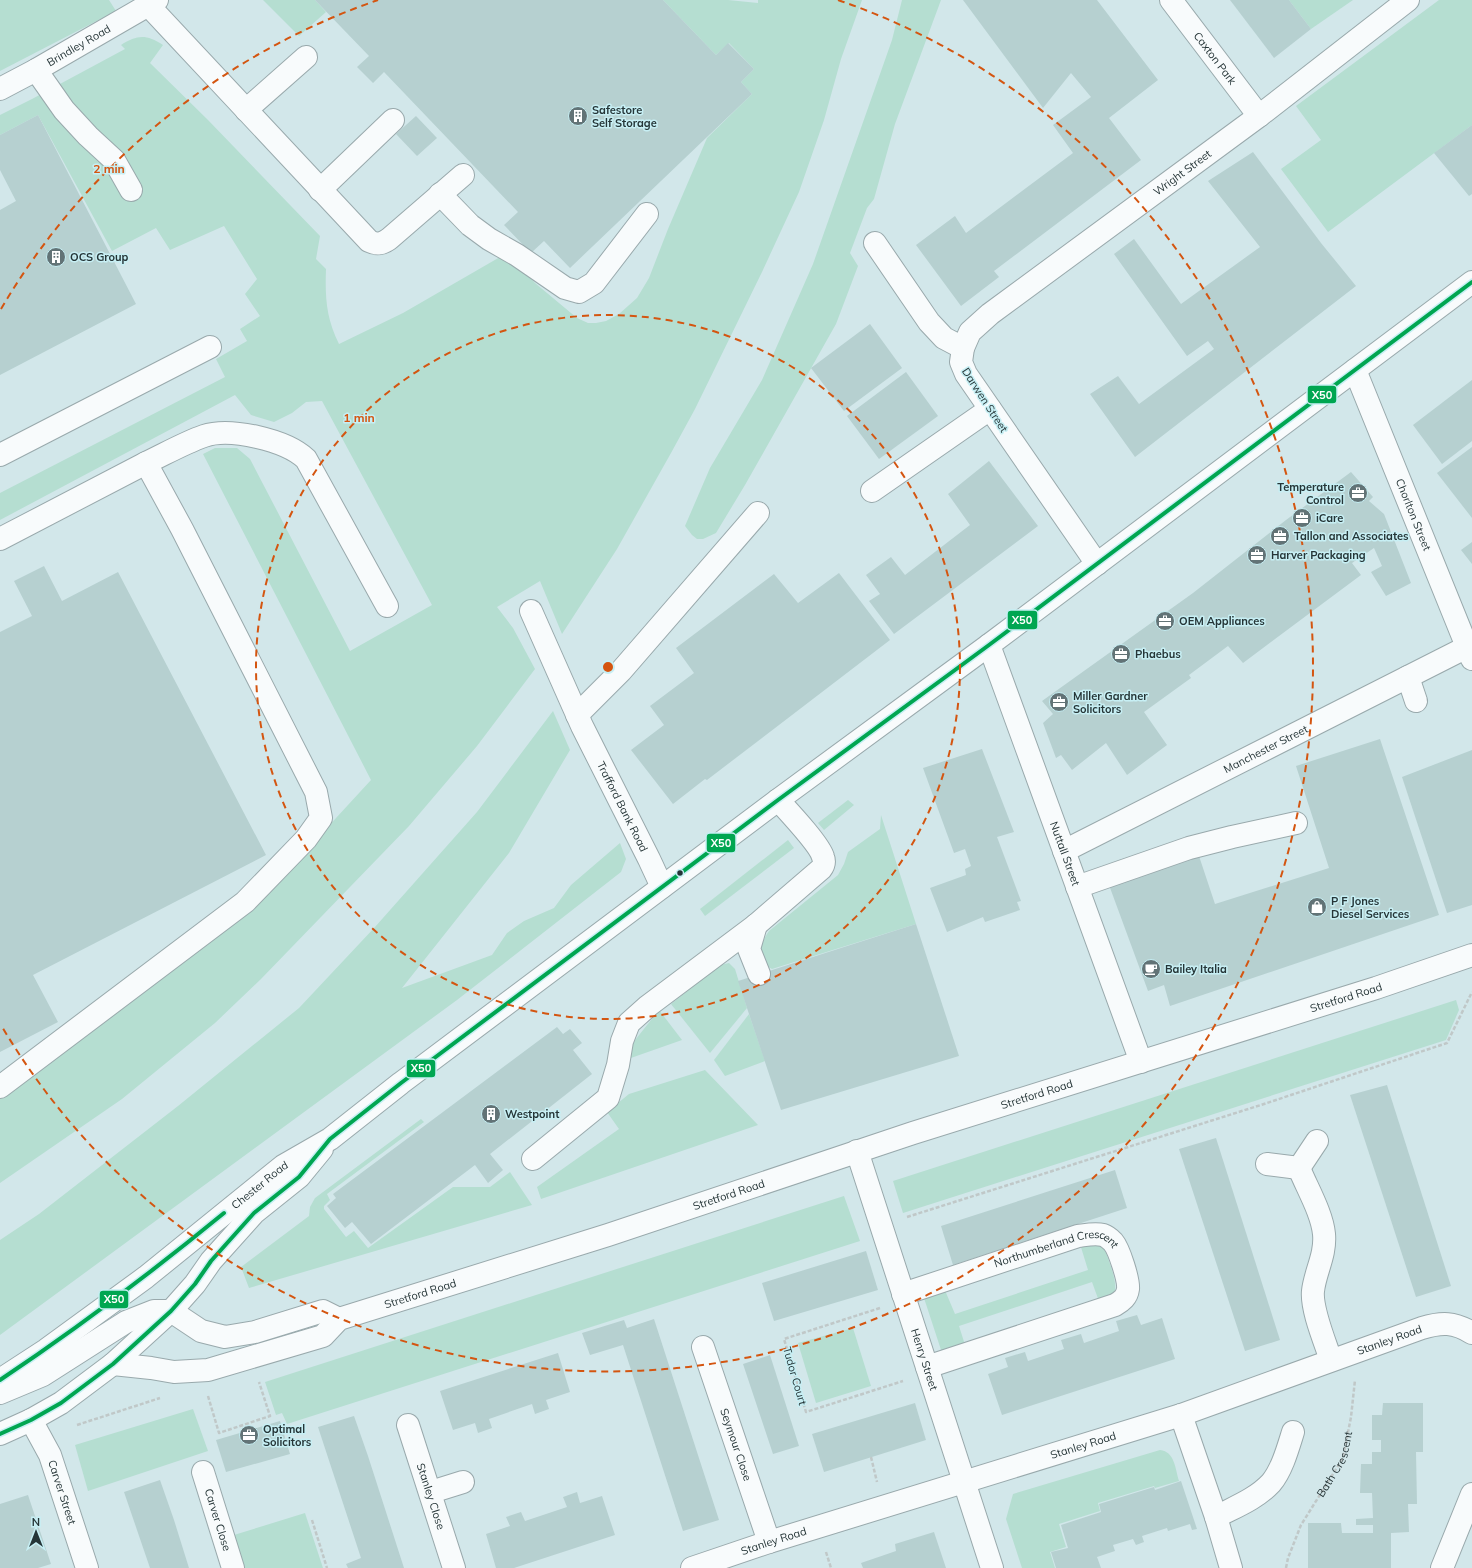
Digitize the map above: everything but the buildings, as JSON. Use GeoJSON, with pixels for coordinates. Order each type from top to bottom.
{"type":"FeatureCollection","features":[{"type":"Feature","properties":{"kind":"street","name":"Caxton Park"},"geometry":{"type":"LineString","coordinates":[[1171,0],[1259,116]]}},
{"type":"Feature","properties":{"kind":"street","name":"Wright Street"},"geometry":{"type":"LineString","coordinates":[[963,348],[970,332],[990,314],[1259,116],[1408,0]]}},
{"type":"Feature","properties":{"kind":"street","name":"Brindley Road"},"geometry":{"type":"LineString","coordinates":[[0,89],[153,3]]}},
{"type":"Feature","properties":{"kind":"street"},"geometry":{"type":"LineString","coordinates":[[153,3],[246,110],[368,241],[375,244],[383,244],[463,175]]}},
{"type":"Feature","properties":{"kind":"street"},"geometry":{"type":"LineString","coordinates":[[246,110],[306,57]]}},
{"type":"Feature","properties":{"kind":"street"},"geometry":{"type":"LineString","coordinates":[[36,70],[64,110],[88,136],[114,160],[131,190]]}},
{"type":"Feature","properties":{"kind":"street"},"geometry":{"type":"LineString","coordinates":[[320,190],[393,120]]}},
{"type":"Feature","properties":{"kind":"street"},"geometry":{"type":"LineString","coordinates":[[440,194],[470,225],[489,239],[518,255],[565,288],[579,292],[594,283],[647,214]]}},
{"type":"Feature","properties":{"kind":"street"},"geometry":{"type":"LineString","coordinates":[[874,243],[929,322],[944,338],[963,348]]}},
{"type":"Feature","properties":{"kind":"street","name":"Chester Road"},"geometry":{"type":"LineString","coordinates":[[0,1380],[46,1350],[146,1277],[282,1166],[330,1139],[401,1082],[778,800],[989,645],[1472,282]]}},
{"type":"Feature","properties":{"kind":"street"},"geometry":{"type":"LineString","coordinates":[[0,455],[210,347]]}},
{"type":"Feature","properties":{"kind":"street","name":"Darwen Street"},"geometry":{"type":"LineString","coordinates":[[963,348],[961,362],[966,374],[1097,564]]}},
{"type":"Feature","properties":{"kind":"street","name":"Chorlton Street"},"geometry":{"type":"LineString","coordinates":[[1355,370],[1468,641]]}},
{"type":"Feature","properties":{"kind":"street"},"geometry":{"type":"LineString","coordinates":[[872,491],[990,409]]}},
{"type":"Feature","properties":{"kind":"street"},"geometry":{"type":"LineString","coordinates":[[0,539],[146,463],[206,435],[227,434],[254,436],[282,444],[295,450],[306,459],[387,606]]}},
{"type":"Feature","properties":{"kind":"street"},"geometry":{"type":"LineString","coordinates":[[0,1087],[245,902],[306,839],[321,818],[316,792],[182,529],[146,463]]}},
{"type":"Feature","properties":{"kind":"street"},"geometry":{"type":"LineString","coordinates":[[579,720],[758,513]]}},
{"type":"Feature","properties":{"kind":"street","name":"Trafford Bank Road"},"geometry":{"type":"LineString","coordinates":[[531,611],[579,720],[662,887]]}},
{"type":"Feature","properties":{"kind":"street","name":"Manchester Street"},"geometry":{"type":"LineString","coordinates":[[1064,851],[1408,678],[1468,641]]}},
{"type":"Feature","properties":{"kind":"street","name":"Nuttall Street"},"geometry":{"type":"LineString","coordinates":[[989,645],[1141,1062]]}},
{"type":"Feature","properties":{"kind":"street"},"geometry":{"type":"LineString","coordinates":[[1408,678],[1416,700]]}},
{"type":"Feature","properties":{"kind":"street"},"geometry":{"type":"LineString","coordinates":[[533,1159],[608,1098],[618,1065],[622,1041],[629,1023],[648,1006],[756,925],[816,874],[824,865],[823,856],[820,850],[778,800]]}},
{"type":"Feature","properties":{"kind":"street"},"geometry":{"type":"LineString","coordinates":[[1077,887],[1189,848],[1296,823]]}},
{"type":"Feature","properties":{"kind":"street"},"geometry":{"type":"LineString","coordinates":[[756,925],[749,949],[760,974]]}},
{"type":"Feature","properties":{"kind":"street","name":"Stretford Road"},"geometry":{"type":"LineString","coordinates":[[113,1364],[174,1372],[208,1370],[323,1336],[339,1319],[608,1235],[857,1151],[1376,988],[1472,955]]}},
{"type":"Feature","properties":{"kind":"street","name":"Chester Road"},"geometry":{"type":"LineString","coordinates":[[113,1364],[171,1311],[195,1284],[211,1261],[254,1213],[299,1177],[330,1139]]}},
{"type":"Feature","properties":{"kind":"street"},"geometry":{"type":"LineString","coordinates":[[1299,1168],[1317,1141]]}},
{"type":"Feature","properties":{"kind":"street","name":"Henry Street"},"geometry":{"type":"LineString","coordinates":[[857,1151],[992,1568]]}},
{"type":"Feature","properties":{"kind":"street"},"geometry":{"type":"LineString","coordinates":[[1267,1164],[1299,1168]]}},
{"type":"Feature","properties":{"kind":"street"},"geometry":{"type":"LineString","coordinates":[[1299,1168],[1321,1221],[1324,1233],[1325,1245],[1313,1290],[1313,1301],[1331,1360]]}},
{"type":"Feature","properties":{"kind":"street","name":"Northumberland Crescent"},"geometry":{"type":"LineString","coordinates":[[905,1298],[1078,1236],[1092,1234],[1104,1235],[1113,1242],[1128,1281],[1128,1290],[1126,1295],[1123,1300],[1115,1305],[928,1371]]}},
{"type":"Feature","properties":{"kind":"street"},"geometry":{"type":"LineString","coordinates":[[0,1393],[43,1375],[126,1322],[154,1311],[171,1311],[201,1331],[225,1337],[255,1332],[323,1311],[339,1319]]}},
{"type":"Feature","properties":{"kind":"street","name":"Stanley Road"},"geometry":{"type":"LineString","coordinates":[[692,1568],[769,1542],[1182,1414],[1352,1352],[1433,1325],[1444,1323],[1456,1325],[1472,1333]]}},
{"type":"Feature","properties":{"kind":"street","name":"Seymour Close"},"geometry":{"type":"LineString","coordinates":[[703,1347],[769,1542]]}},
{"type":"Feature","properties":{"kind":"street"},"geometry":{"type":"LineString","coordinates":[[0,1434],[31,1420],[61,1403],[113,1364]]}},
{"type":"Feature","properties":{"kind":"street"},"geometry":{"type":"LineString","coordinates":[[1182,1414],[1216,1516],[1231,1568]]}},
{"type":"Feature","properties":{"kind":"street","name":"Carver Street"},"geometry":{"type":"LineString","coordinates":[[31,1420],[50,1455],[87,1568]]}},
{"type":"Feature","properties":{"kind":"street","name":"Stanley Close"},"geometry":{"type":"LineString","coordinates":[[408,1425],[431,1492],[454,1568]]}},
{"type":"Feature","properties":{"kind":"street"},"geometry":{"type":"LineString","coordinates":[[1216,1516],[1252,1498],[1272,1482],[1285,1458],[1293,1432]]}},
{"type":"Feature","properties":{"kind":"street","name":"Carver Close"},"geometry":{"type":"LineString","coordinates":[[203,1472],[221,1502],[233,1568]]}},
{"type":"Feature","properties":{"kind":"street"},"geometry":{"type":"LineString","coordinates":[[431,1492],[463,1482]]}},
{"type":"Feature","properties":{"kind":"street"},"geometry":{"type":"LineString","coordinates":[[1442,1568],[1472,1494]]}},
{"type":"Feature","properties":{"kind":"path"},"geometry":{"type":"LineString","coordinates":[[881,1225],[1264,1104],[1447,1043],[1472,992]]}},
{"type":"Feature","properties":{"kind":"path","name":"Tudor Court"},"geometry":{"type":"LineString","coordinates":[[905,1298],[784,1338],[806,1412],[928,1371]]}},
{"type":"Feature","properties":{"kind":"path","name":"Bath Crescent"},"geometry":{"type":"LineString","coordinates":[[1286,1568],[1288,1558],[1301,1525],[1343,1458],[1351,1418],[1355,1383],[1352,1352]]}},
{"type":"Feature","properties":{"kind":"path"},"geometry":{"type":"LineString","coordinates":[[206,1390],[219,1433],[270,1416],[259,1381]]}},
{"type":"Feature","properties":{"kind":"path"},"geometry":{"type":"LineString","coordinates":[[312,1520],[327,1568]]}},
{"type":"Feature","properties":{"kind":"green space"},"geometry":{"type":"Polygon","coordinates":[[[0,0],[109,0],[116,11],[0,71],[0,0]]]}},
{"type":"Feature","properties":{"kind":"green space"},"geometry":{"type":"Polygon","coordinates":[[[263,0],[315,0],[326,12],[299,36],[263,0]]]}},
{"type":"Feature","properties":{"kind":"green space"},"geometry":{"type":"Polygon","coordinates":[[[663,0],[728,0],[758,3],[758,0],[862,0],[841,59],[824,120],[799,192],[762,272],[695,409],[671,453],[617,549],[562,634],[540,581],[497,607],[513,628],[535,669],[477,746],[409,826],[261,979],[215,1023],[122,1099],[0,1183],[0,1099],[267,893],[371,780],[203,454],[215,448],[237,448],[250,459],[350,651],[432,605],[322,401],[306,402],[292,413],[274,422],[251,415],[235,395],[0,520],[0,493],[225,377],[216,359],[247,341],[240,329],[260,316],[245,294],[257,279],[224,226],[170,250],[156,228],[112,251],[38,115],[0,135],[0,115],[125,49],[121,45],[132,39],[142,37],[152,39],[163,45],[150,63],[208,120],[320,236],[316,259],[326,269],[327,307],[331,325],[339,344],[403,313],[500,257],[511,257],[535,283],[577,318],[588,323],[596,323],[606,321],[619,314],[637,298],[649,278],[668,229],[707,138],[752,94],[741,82],[754,69],[729,43],[716,55],[663,0]]]}},
{"type":"Feature","properties":{"kind":"green space"},"geometry":{"type":"Polygon","coordinates":[[[902,0],[941,0],[895,124],[874,199],[867,208],[850,253],[858,266],[836,324],[745,485],[716,533],[703,539],[697,539],[685,526],[710,468],[762,380],[813,264],[892,40],[902,0]]]}},
{"type":"Feature","properties":{"kind":"green space"},"geometry":{"type":"Polygon","coordinates":[[[1289,0],[1353,0],[1311,29],[1289,0]]]}},
{"type":"Feature","properties":{"kind":"green space"},"geometry":{"type":"Polygon","coordinates":[[[1439,0],[1472,0],[1472,125],[1328,232],[1281,169],[1321,140],[1296,106],[1439,0]]]}},
{"type":"Feature","properties":{"kind":"green space"},"geometry":{"type":"Polygon","coordinates":[[[553,711],[570,750],[509,853],[402,988],[492,955],[507,933],[524,921],[554,908],[571,885],[620,843],[626,859],[621,872],[457,1000],[0,1335],[0,1240],[39,1214],[178,1106],[299,1008],[375,927],[477,812],[553,711]]]}},
{"type":"Feature","properties":{"kind":"green space"},"geometry":{"type":"Polygon","coordinates":[[[848,800],[854,805],[824,830],[818,823],[848,800]]]}},
{"type":"Feature","properties":{"kind":"green space"},"geometry":{"type":"Polygon","coordinates":[[[881,815],[916,924],[772,969],[760,962],[760,954],[764,938],[769,931],[838,875],[848,852],[880,829],[881,815]]]}},
{"type":"Feature","properties":{"kind":"green space"},"geometry":{"type":"Polygon","coordinates":[[[788,840],[794,848],[705,916],[700,909],[788,840]]]}},
{"type":"Feature","properties":{"kind":"green space"},"geometry":{"type":"Polygon","coordinates":[[[729,963],[735,969],[747,1008],[710,1053],[671,1004],[720,965],[729,963]]]}},
{"type":"Feature","properties":{"kind":"green space"},"geometry":{"type":"Polygon","coordinates":[[[1456,1000],[1459,1010],[1446,1040],[903,1213],[893,1181],[1456,1000]]]}},
{"type":"Feature","properties":{"kind":"green space"},"geometry":{"type":"Polygon","coordinates":[[[659,1010],[682,1040],[628,1059],[628,1049],[659,1010]]]}},
{"type":"Feature","properties":{"kind":"green space"},"geometry":{"type":"Polygon","coordinates":[[[749,1014],[765,1061],[725,1076],[714,1060],[749,1014]]]}},
{"type":"Feature","properties":{"kind":"green space"},"geometry":{"type":"Polygon","coordinates":[[[705,1070],[758,1125],[541,1199],[537,1187],[619,1129],[607,1112],[629,1094],[705,1070]]]}},
{"type":"Feature","properties":{"kind":"green space"},"geometry":{"type":"Polygon","coordinates":[[[421,1119],[424,1122],[327,1194],[330,1200],[324,1206],[324,1209],[346,1237],[354,1231],[368,1248],[453,1187],[490,1187],[510,1172],[532,1205],[249,1288],[241,1267],[309,1216],[310,1207],[315,1198],[421,1119]]]}},
{"type":"Feature","properties":{"kind":"green space"},"geometry":{"type":"Polygon","coordinates":[[[844,1196],[860,1241],[287,1424],[282,1413],[276,1415],[265,1382],[844,1196]]]}},
{"type":"Feature","properties":{"kind":"green space"},"geometry":{"type":"Polygon","coordinates":[[[1090,1241],[1104,1246],[1114,1278],[1114,1297],[1100,1304],[1092,1282],[959,1326],[966,1348],[943,1356],[923,1295],[944,1288],[955,1314],[1088,1270],[1080,1244],[1090,1241]]]}},
{"type":"Feature","properties":{"kind":"green space"},"geometry":{"type":"Polygon","coordinates":[[[853,1328],[871,1386],[816,1403],[798,1343],[853,1328]]]}},
{"type":"Feature","properties":{"kind":"green space"},"geometry":{"type":"Polygon","coordinates":[[[193,1409],[208,1451],[88,1491],[75,1445],[193,1409]]]}},
{"type":"Feature","properties":{"kind":"green space"},"geometry":{"type":"Polygon","coordinates":[[[1160,1450],[1165,1451],[1172,1457],[1179,1481],[1155,1488],[1154,1486],[1098,1503],[1100,1511],[1059,1524],[1066,1547],[1050,1552],[1055,1568],[1022,1568],[1006,1519],[1013,1494],[1160,1450]]]}},
{"type":"Feature","properties":{"kind":"green space"},"geometry":{"type":"Polygon","coordinates":[[[305,1513],[323,1568],[244,1568],[234,1535],[305,1513]]]}},
{"type":"Feature","properties":{"kind":"transit line","name":"X50"},"geometry":{"type":"LineString","coordinates":[[0,1434],[31,1420],[61,1403],[113,1364],[171,1311],[195,1284],[211,1261],[254,1213],[299,1177],[330,1139],[401,1083],[778,800],[989,645],[1472,282]]}},
{"type":"Feature","properties":{"kind":"transit line","name":"X50"},"geometry":{"type":"LineString","coordinates":[[0,1380],[114,1299],[170,1257],[224,1213]]}},
{"type":"Feature","properties":{"kind":"place","name":"Safestore Self Storage"},"geometry":{"type":"Point","coordinates":[578,116]}},
{"type":"Feature","properties":{"kind":"place","name":"OCS Group"},"geometry":{"type":"Point","coordinates":[56,257]}},
{"type":"Feature","properties":{"kind":"place","name":"Temperature Control"},"geometry":{"type":"Point","coordinates":[1358,493]}},
{"type":"Feature","properties":{"kind":"place","name":"iCare"},"geometry":{"type":"Point","coordinates":[1302,518]}},
{"type":"Feature","properties":{"kind":"place","name":"Tallon and Associates"},"geometry":{"type":"Point","coordinates":[1280,536]}},
{"type":"Feature","properties":{"kind":"place","name":"Harver Packaging"},"geometry":{"type":"Point","coordinates":[1257,555]}},
{"type":"Feature","properties":{"kind":"place","name":"OEM Appliances"},"geometry":{"type":"Point","coordinates":[1165,621]}},
{"type":"Feature","properties":{"kind":"place","name":"Phaebus"},"geometry":{"type":"Point","coordinates":[1121,654]}},
{"type":"Feature","properties":{"kind":"place","name":"Miller Gardner Solicitors"},"geometry":{"type":"Point","coordinates":[1059,702]}},
{"type":"Feature","properties":{"kind":"place","name":"P F Jones Diesel Services"},"geometry":{"type":"Point","coordinates":[1317,907]}},
{"type":"Feature","properties":{"kind":"place","name":"Bailey Italia"},"geometry":{"type":"Point","coordinates":[1151,969]}},
{"type":"Feature","properties":{"kind":"place","name":"Westpoint"},"geometry":{"type":"Point","coordinates":[491,1114]}},
{"type":"Feature","properties":{"kind":"place","name":"Optimal Solicitors"},"geometry":{"type":"Point","coordinates":[249,1435]}}]}
